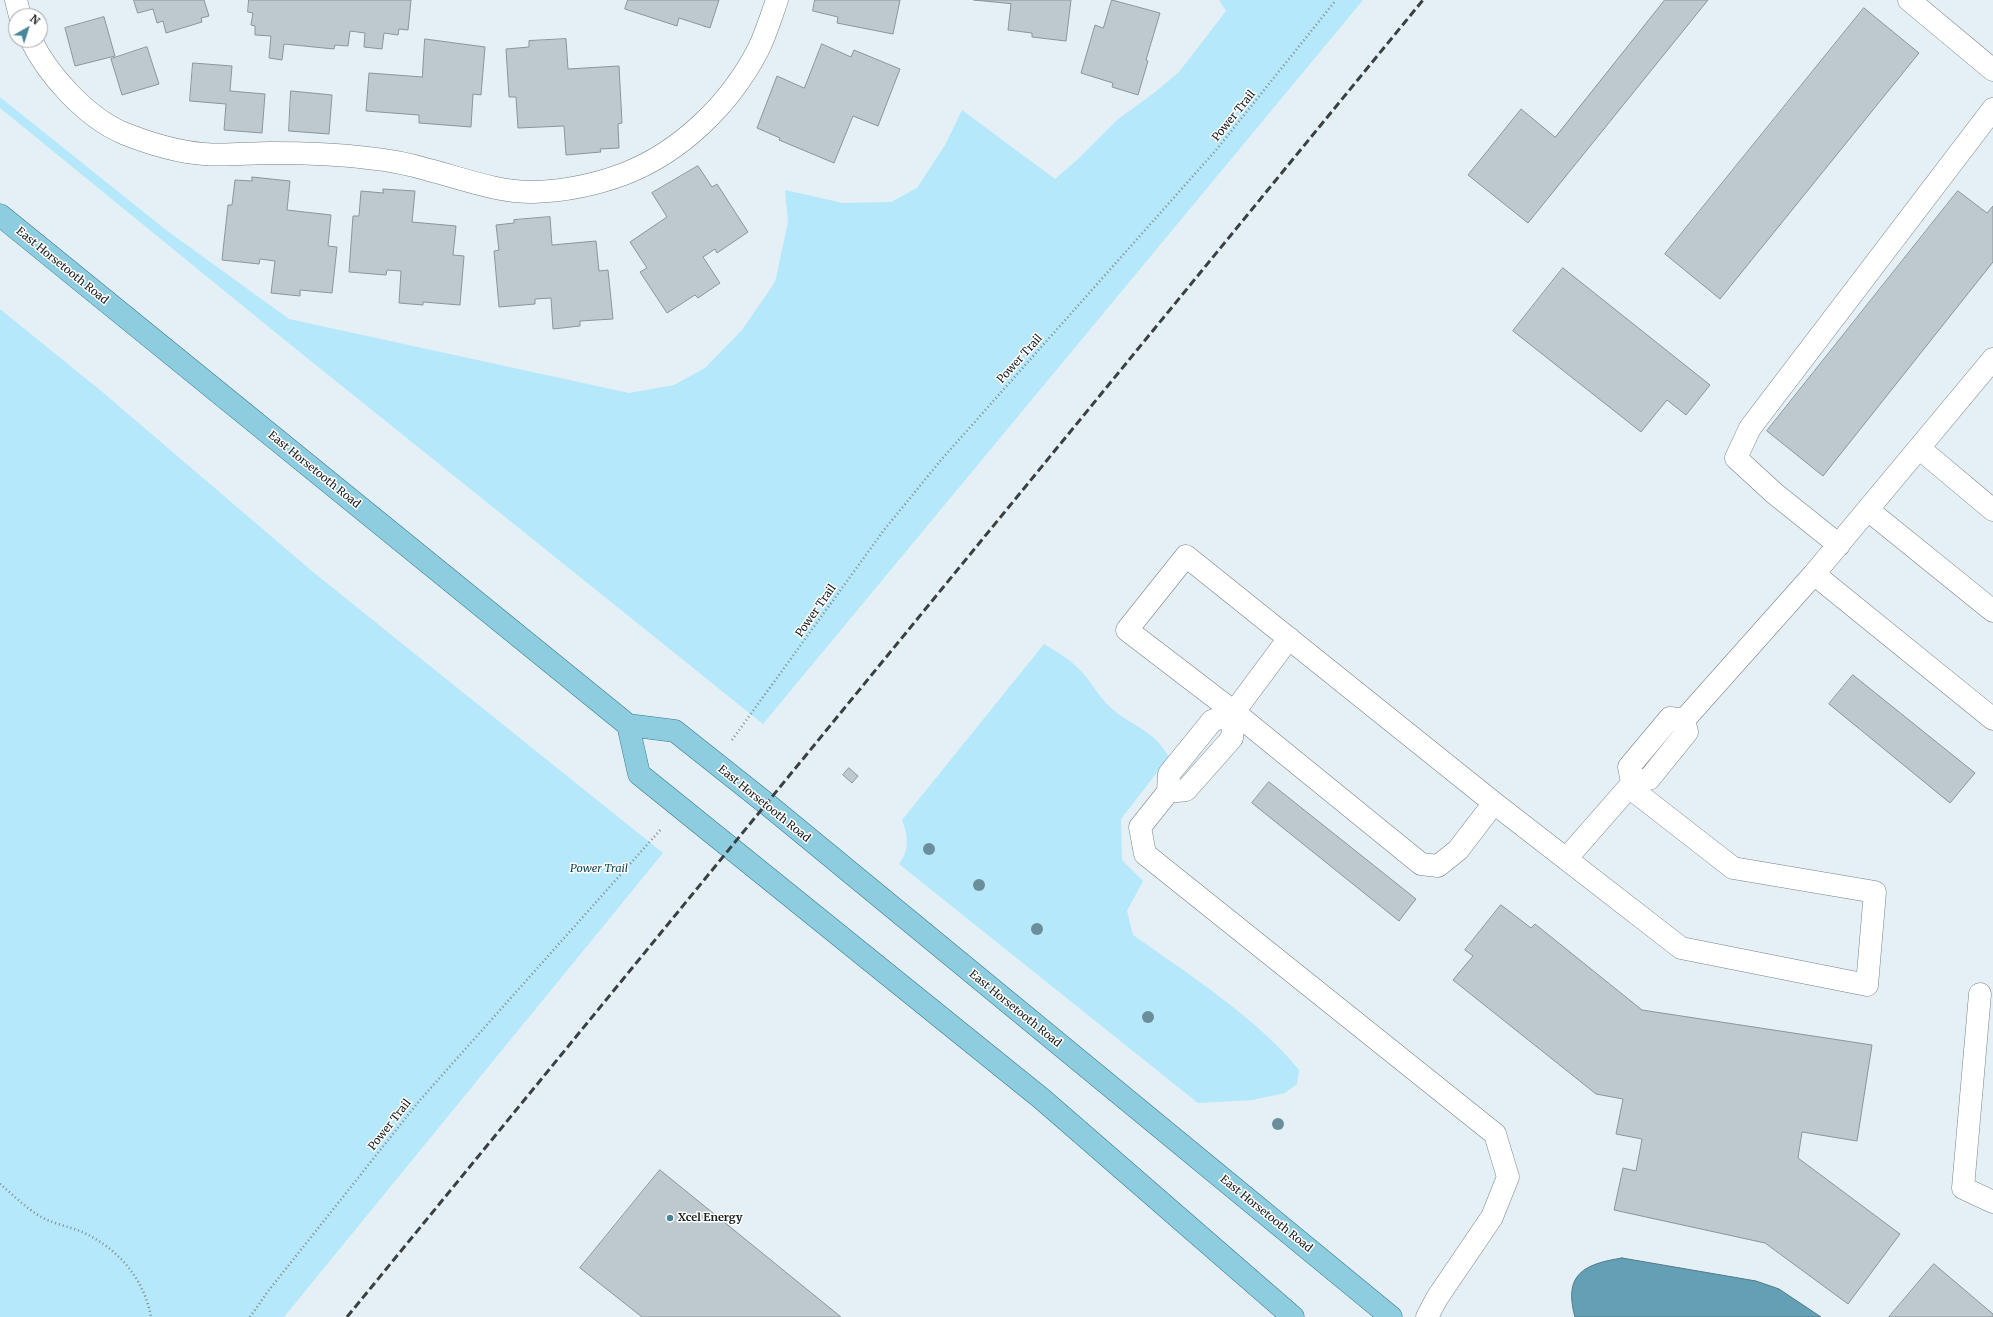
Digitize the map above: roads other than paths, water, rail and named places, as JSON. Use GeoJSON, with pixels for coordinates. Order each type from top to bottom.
{"type":"FeatureCollection","features":[{"type":"Feature","properties":{"kind":"main road","name":"East Horsetooth Road"},"geometry":{"type":"LineString","coordinates":[[0,215],[628,725],[674,731],[767,804],[1391,1317]]}},
{"type":"Feature","properties":{"kind":"main road"},"geometry":{"type":"LineString","coordinates":[[628,725],[639,774],[1042,1100],[1293,1317]]}},
{"type":"Feature","properties":{"kind":"lane"},"geometry":{"type":"LineString","coordinates":[[35,48],[45,66],[59,82],[98,117],[122,132],[162,146],[205,154],[273,153],[368,158],[429,170],[485,186],[510,190],[564,190],[585,186],[627,173],[662,155],[690,135],[723,101],[739,81],[758,48],[777,0]]}},
{"type":"Feature","properties":{"kind":"lane"},"geometry":{"type":"LineString","coordinates":[[1909,0],[1993,70]]}},
{"type":"Feature","properties":{"kind":"lane"},"geometry":{"type":"LineString","coordinates":[[1839,545],[1774,493],[1736,458],[1750,428],[1993,108]]}},
{"type":"Feature","properties":{"kind":"lane"},"geometry":{"type":"LineString","coordinates":[[1566,859],[1631,784],[1630,767],[1670,718],[1684,720],[1839,545],[1993,359]]}},
{"type":"Feature","properties":{"kind":"lane"},"geometry":{"type":"LineString","coordinates":[[1919,448],[1993,510]]}},
{"type":"Feature","properties":{"kind":"lane"},"geometry":{"type":"LineString","coordinates":[[1868,510],[1993,611]]}},
{"type":"Feature","properties":{"kind":"lane"},"geometry":{"type":"LineString","coordinates":[[1494,803],[1453,854],[1438,866],[1421,864],[1234,712],[1127,630],[1186,556],[1494,803],[1681,948],[1867,985],[1875,892],[1733,868],[1631,784]]}},
{"type":"Feature","properties":{"kind":"lane"},"geometry":{"type":"LineString","coordinates":[[1814,574],[1993,719]]}},
{"type":"Feature","properties":{"kind":"lane"},"geometry":{"type":"LineString","coordinates":[[1289,638],[1234,712],[1232,738],[1186,790],[1168,792],[1140,828],[1145,854],[1495,1134],[1508,1177],[1492,1217],[1437,1298],[1427,1317]]}},
{"type":"Feature","properties":{"kind":"lane"},"geometry":{"type":"LineString","coordinates":[[1980,994],[1963,1188],[1993,1202]]}},
{"type":"Feature","properties":{"kind":"railway"},"geometry":{"type":"LineString","coordinates":[[347,1317],[1423,0]]}},
{"type":"Feature","properties":{"kind":"place","name":"Xcel Energy"},"geometry":{"type":"Point","coordinates":[670,1218]}},
{"type":"Feature","properties":{"kind":"park label","name":"Power Trail"},"geometry":{"type":"Point","coordinates":[599,869]}}]}
